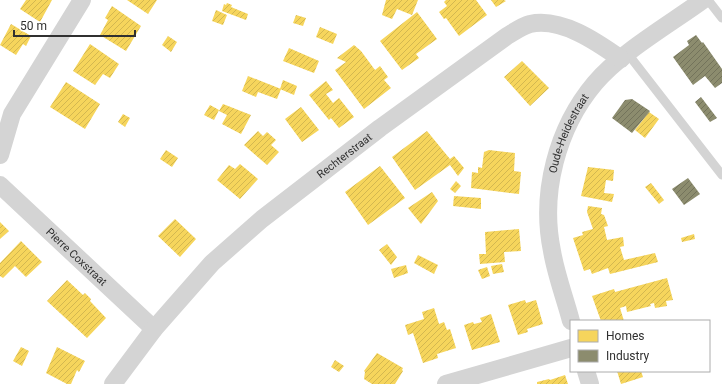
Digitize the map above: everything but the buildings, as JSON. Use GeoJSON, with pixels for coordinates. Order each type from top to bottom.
{"type":"FeatureCollection","features":[{"type":"Feature","properties":{"kind":"street"},"geometry":{"type":"LineString","coordinates":[[0,155],[12,114],[82,0]]}},
{"type":"Feature","properties":{"kind":"street","name":"Oude-Heidestraat"},"geometry":{"type":"LineString","coordinates":[[571,320],[551,251],[547,210],[551,178],[559,146],[574,112],[595,83],[625,56],[703,0]]}},
{"type":"Feature","properties":{"kind":"street","name":"Rechterstraat"},"geometry":{"type":"LineString","coordinates":[[113,384],[154,329],[212,263],[262,219],[380,128],[507,36],[529,24],[548,23],[572,30],[625,56]]}},
{"type":"Feature","properties":{"kind":"street","name":"Pierre Coxstraat"},"geometry":{"type":"LineString","coordinates":[[0,185],[154,329]]}},
{"type":"Feature","properties":{"kind":"street"},"geometry":{"type":"LineString","coordinates":[[446,384],[570,348]]}},
{"type":"Feature","properties":{"kind":"street"},"geometry":{"type":"LineString","coordinates":[[586,372],[590,384]]}},
{"type":"Feature","properties":{"kind":"lane"},"geometry":{"type":"LineString","coordinates":[[708,0],[722,18]]}},
{"type":"Feature","properties":{"kind":"lane"},"geometry":{"type":"LineString","coordinates":[[625,56],[722,175]]}}]}
